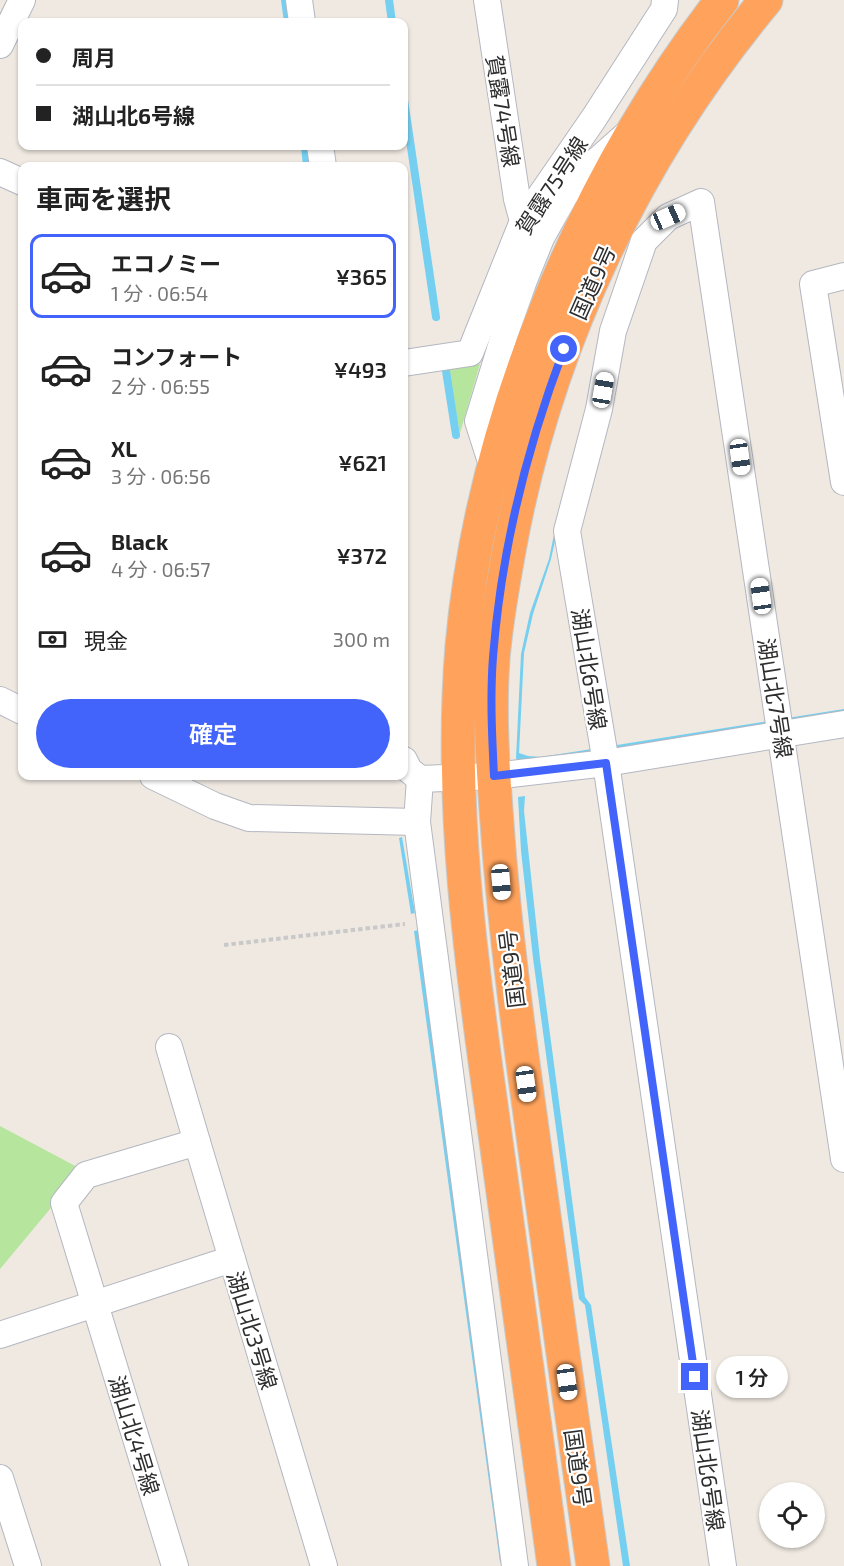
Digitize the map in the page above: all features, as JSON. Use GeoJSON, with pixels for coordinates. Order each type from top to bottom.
{"type":"FeatureCollection","features":[{"type":"Feature","properties":{"kind":"highway","name":"国道9号"},"geometry":{"type":"LineString","coordinates":[[554,1566],[475,990],[467,910],[459,779],[459,709],[465,614],[481,525],[494,471],[522,374],[548,304],[580,232],[636,127],[676,63],[722,0]]}},
{"type":"Feature","properties":{"kind":"highway","name":"国道9号"},"geometry":{"type":"LineString","coordinates":[[593,1566],[513,993],[503,902],[494,776],[492,687],[500,600],[520,494],[537,430],[558,365],[600,262],[636,191],[675,123],[697,90],[766,0]]}},
{"type":"Feature","properties":{"kind":"street"},"geometry":{"type":"LineString","coordinates":[[0,45],[22,0]]}},
{"type":"Feature","properties":{"kind":"street"},"geometry":{"type":"LineString","coordinates":[[299,0],[301,18]]}},
{"type":"Feature","properties":{"kind":"street","name":"賀露74号線"},"geometry":{"type":"LineString","coordinates":[[487,0],[517,199],[523,221]]}},
{"type":"Feature","properties":{"kind":"street","name":"賀露75号線"},"geometry":{"type":"LineString","coordinates":[[408,362],[470,353],[523,221],[594,118],[664,9],[665,0]]}},
{"type":"Feature","properties":{"kind":"street"},"geometry":{"type":"LineString","coordinates":[[494,471],[478,421],[505,333],[542,238],[565,195],[590,167],[636,127]]}},
{"type":"Feature","properties":{"kind":"street"},"geometry":{"type":"LineString","coordinates":[[0,172],[18,180]]}},
{"type":"Feature","properties":{"kind":"street","name":"湖山北7号線"},"geometry":{"type":"LineString","coordinates":[[701,202],[844,1159]]}},
{"type":"Feature","properties":{"kind":"street","name":"湖山北6号線"},"geometry":{"type":"LineString","coordinates":[[701,202],[668,217],[644,242],[613,331],[599,410],[567,531],[606,763],[723,1566]]}},
{"type":"Feature","properties":{"kind":"street"},"geometry":{"type":"LineString","coordinates":[[523,221],[542,238]]}},
{"type":"Feature","properties":{"kind":"street"},"geometry":{"type":"LineString","coordinates":[[844,276],[813,284],[844,482]]}},
{"type":"Feature","properties":{"kind":"street"},"geometry":{"type":"LineString","coordinates":[[483,320],[505,333]]}},
{"type":"Feature","properties":{"kind":"street"},"geometry":{"type":"LineString","coordinates":[[0,700],[18,709]]}},
{"type":"Feature","properties":{"kind":"street"},"geometry":{"type":"LineString","coordinates":[[515,1566],[412,770],[459,779],[494,776],[606,763],[782,736],[844,724]]}},
{"type":"Feature","properties":{"kind":"street"},"geometry":{"type":"LineString","coordinates":[[161,780],[215,806],[249,818],[417,822]]}},
{"type":"Feature","properties":{"kind":"street"},"geometry":{"type":"LineString","coordinates":[[169,1047],[232,1259]]}},
{"type":"Feature","properties":{"kind":"street","name":"湖山北4号線"},"geometry":{"type":"LineString","coordinates":[[176,1566],[64,1203],[86,1175],[197,1142]]}},
{"type":"Feature","properties":{"kind":"street","name":"湖山北3号線"},"geometry":{"type":"LineString","coordinates":[[0,1335],[232,1259],[324,1566]]}},
{"type":"Feature","properties":{"kind":"street"},"geometry":{"type":"LineString","coordinates":[[0,1478],[28,1566]]}},
{"type":"Feature","properties":{"kind":"path"},"geometry":{"type":"LineString","coordinates":[[224,945],[430,921]]}},
{"type":"Feature","properties":{"kind":"green space"},"geometry":{"type":"Polygon","coordinates":[[[480,364],[460,433],[448,368],[480,364]]]}},
{"type":"Feature","properties":{"kind":"green space"},"geometry":{"type":"Polygon","coordinates":[[[0,1126],[79,1168],[55,1203],[0,1269],[0,1126]]]}},
{"type":"Feature","properties":{"kind":"water"},"geometry":{"type":"Polygon","coordinates":[[[559,510],[562,510],[551,559],[533,614],[524,653],[519,753],[541,757],[844,709],[844,716],[525,764],[516,759],[521,654],[530,613],[549,559],[559,510]]]}},
{"type":"Feature","properties":{"kind":"water"},"geometry":{"type":"Polygon","coordinates":[[[525,796],[524,811],[540,959],[585,1297],[591,1305],[630,1566],[623,1566],[585,1305],[579,1299],[533,958],[521,851],[518,797],[525,796]]]}},
{"type":"Feature","properties":{"kind":"water"},"geometry":{"type":"Polygon","coordinates":[[[402,837],[415,913],[411,914],[399,838],[402,837]]]}},
{"type":"Feature","properties":{"kind":"water"},"geometry":{"type":"Polygon","coordinates":[[[419,930],[503,1563],[500,1562],[414,931],[419,930]]]}},
{"type":"Feature","properties":{"kind":"waterway"},"geometry":{"type":"LineString","coordinates":[[285,0],[287,18]]}},
{"type":"Feature","properties":{"kind":"waterway"},"geometry":{"type":"LineString","coordinates":[[389,0],[391,18]]}},
{"type":"Feature","properties":{"kind":"waterway"},"geometry":{"type":"LineString","coordinates":[[408,127],[436,317]]}},
{"type":"Feature","properties":{"kind":"waterway"},"geometry":{"type":"LineString","coordinates":[[305,150],[307,162]]}},
{"type":"Feature","properties":{"kind":"waterway"},"geometry":{"type":"LineString","coordinates":[[446,371],[456,435]]}},
{"type":"Feature","properties":{"kind":"route"},"geometry":{"type":"LineString","coordinates":[[564,349],[528,461],[506,566],[493,657],[491,716],[494,776],[606,763],[695,1377]]}}]}
